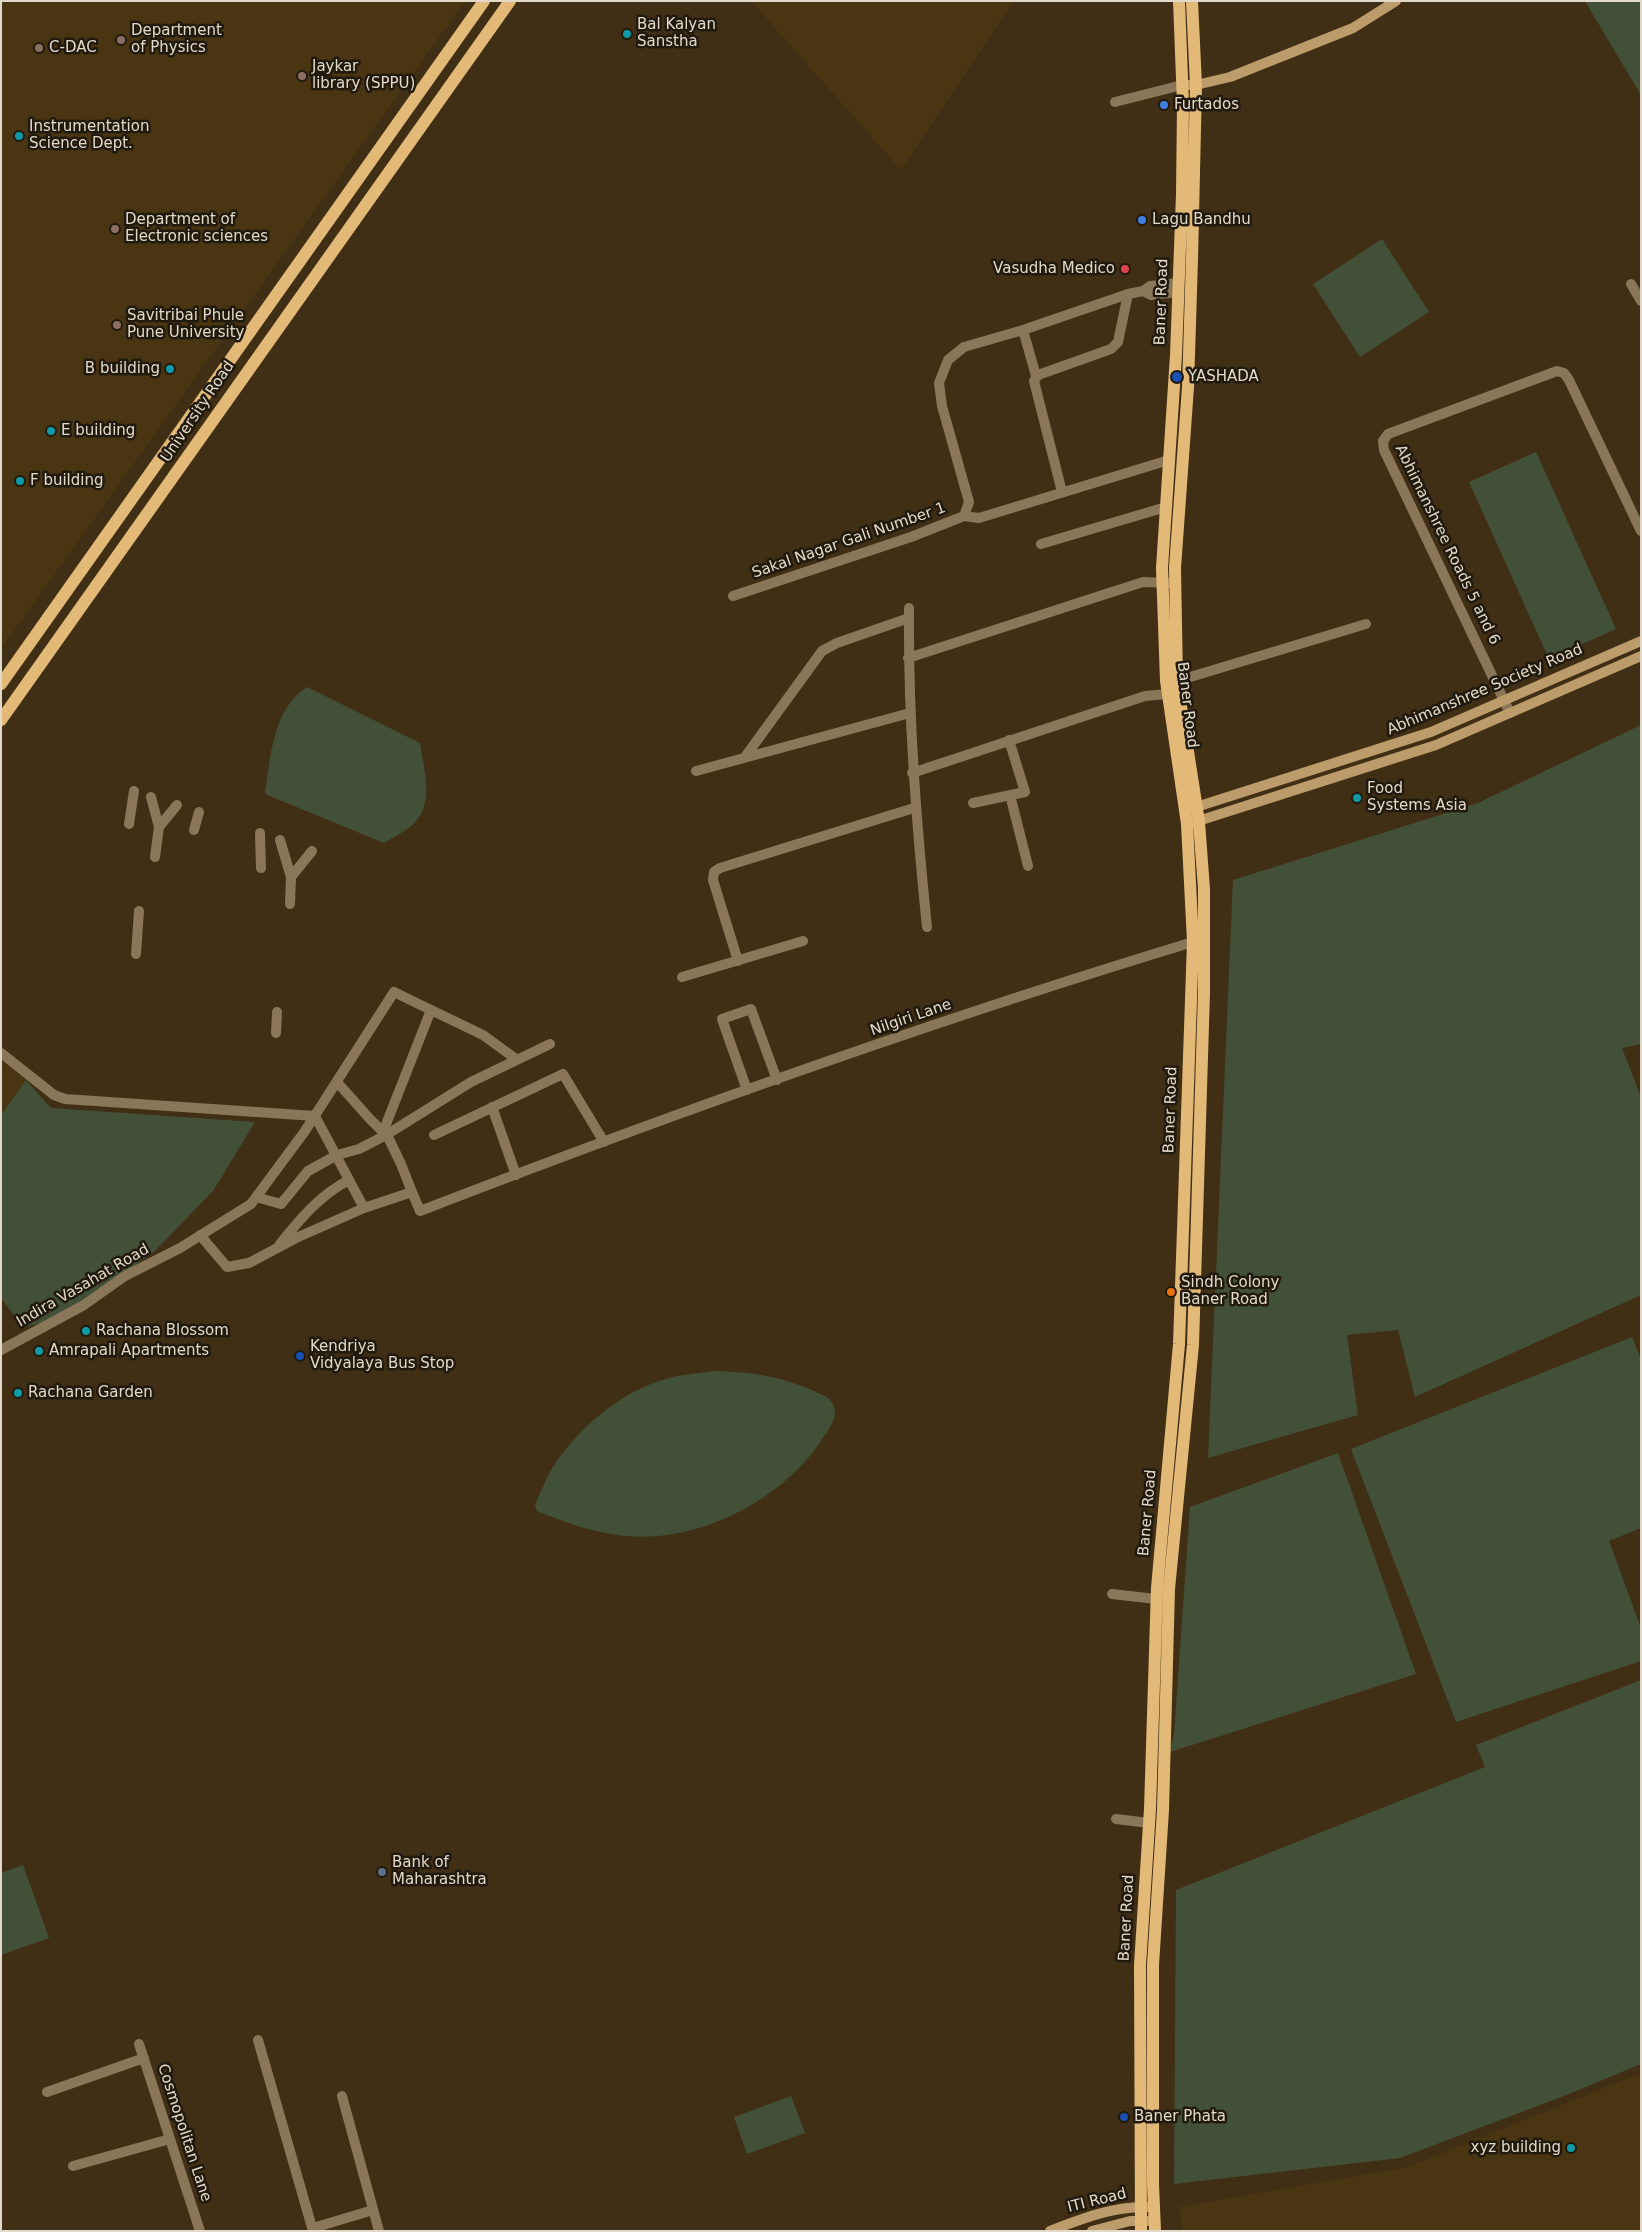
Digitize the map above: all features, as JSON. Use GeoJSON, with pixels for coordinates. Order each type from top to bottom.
{"type":"FeatureCollection","features":[{"type":"Feature","properties":{"kind":"main road","name":"University Road"},"geometry":{"type":"LineString","coordinates":[[1,684],[484,1]]}},
{"type":"Feature","properties":{"kind":"main road","name":"University Road"},"geometry":{"type":"LineString","coordinates":[[1,720],[177,472],[234,388],[510,1]]}},
{"type":"Feature","properties":{"kind":"main road","name":"Baner Road"},"geometry":{"type":"LineString","coordinates":[[1155,2226],[1153,1966],[1163,1810],[1169,1590],[1194,1345],[1204,984],[1204,889],[1168,694],[1162,582],[1179,288],[1182,85],[1179,1]]}},
{"type":"Feature","properties":{"kind":"main road","name":"Baner Road"},"geometry":{"type":"LineString","coordinates":[[1190,809],[1178,681],[1175,585],[1176,542],[1188,387],[1196,85],[1192,1]]}},
{"type":"Feature","properties":{"kind":"main road","name":"Baner Road"},"geometry":{"type":"LineString","coordinates":[[1141,2226],[1140,1965],[1149,1823],[1156,1599],[1180,1317],[1193,942],[1193,823]]}},
{"type":"Feature","properties":{"kind":"main road"},"geometry":{"type":"LineString","coordinates":[[1180,1317],[1194,1320]]}},
{"type":"Feature","properties":{"kind":"street"},"geometry":{"type":"LineString","coordinates":[[1115,102],[1182,85],[1196,85],[1230,77],[1353,28],[1396,1]]}},
{"type":"Feature","properties":{"kind":"street"},"geometry":{"type":"LineString","coordinates":[[1631,284],[1641,301]]}},
{"type":"Feature","properties":{"kind":"street","name":"Sakal Nagar Gali Number 1"},"geometry":{"type":"LineString","coordinates":[[733,596],[911,537],[964,516],[969,502],[942,406],[939,382],[948,360],[964,347],[1023,330],[1128,294],[1143,291],[1151,294],[1179,288]]}},
{"type":"Feature","properties":{"kind":"street"},"geometry":{"type":"LineString","coordinates":[[1036,376],[1115,346],[1118,342],[1128,294]]}},
{"type":"Feature","properties":{"kind":"street"},"geometry":{"type":"LineString","coordinates":[[1023,330],[1036,376],[1033,385],[1062,492]]}},
{"type":"Feature","properties":{"kind":"street","name":"Abhimanshree Roads 5 and 6"},"geometry":{"type":"LineString","coordinates":[[1504,700],[1384,450],[1385,437],[1388,434],[1557,371],[1560,372],[1569,380],[1641,531]]}},
{"type":"Feature","properties":{"kind":"street"},"geometry":{"type":"LineString","coordinates":[[964,516],[979,518],[1169,460]]}},
{"type":"Feature","properties":{"kind":"street"},"geometry":{"type":"LineString","coordinates":[[1041,544],[1166,507]]}},
{"type":"Feature","properties":{"kind":"street"},"geometry":{"type":"LineString","coordinates":[[908,658],[1143,582],[1162,582],[1175,585]]}},
{"type":"Feature","properties":{"kind":"street"},"geometry":{"type":"LineString","coordinates":[[745,757],[822,651],[909,613],[908,658],[912,772],[926,927]]}},
{"type":"Feature","properties":{"kind":"street"},"geometry":{"type":"LineString","coordinates":[[1178,681],[1366,624]]}},
{"type":"Feature","properties":{"kind":"street","name":"Abhimanshree Society Road"},"geometry":{"type":"LineString","coordinates":[[1190,809],[1418,736],[1641,641]]}},
{"type":"Feature","properties":{"kind":"street","name":"Abhimanshree Society Road"},"geometry":{"type":"LineString","coordinates":[[1193,823],[1436,745],[1641,656]]}},
{"type":"Feature","properties":{"kind":"street"},"geometry":{"type":"LineString","coordinates":[[912,772],[1145,696],[1168,694]]}},
{"type":"Feature","properties":{"kind":"street"},"geometry":{"type":"LineString","coordinates":[[1504,700],[1510,713]]}},
{"type":"Feature","properties":{"kind":"street"},"geometry":{"type":"LineString","coordinates":[[696,771],[910,713]]}},
{"type":"Feature","properties":{"kind":"street"},"geometry":{"type":"LineString","coordinates":[[973,803],[1025,792],[1009,740]]}},
{"type":"Feature","properties":{"kind":"street"},"geometry":{"type":"LineString","coordinates":[[129,824],[134,791]]}},
{"type":"Feature","properties":{"kind":"street"},"geometry":{"type":"LineString","coordinates":[[1010,795],[1028,866]]}},
{"type":"Feature","properties":{"kind":"street"},"geometry":{"type":"LineString","coordinates":[[152,797],[159,827],[155,857]]}},
{"type":"Feature","properties":{"kind":"street"},"geometry":{"type":"LineString","coordinates":[[159,827],[177,805]]}},
{"type":"Feature","properties":{"kind":"street"},"geometry":{"type":"LineString","coordinates":[[738,961],[713,880],[714,872],[720,868],[914,808]]}},
{"type":"Feature","properties":{"kind":"street"},"geometry":{"type":"LineString","coordinates":[[194,830],[199,812]]}},
{"type":"Feature","properties":{"kind":"street"},"geometry":{"type":"LineString","coordinates":[[260,833],[261,868]]}},
{"type":"Feature","properties":{"kind":"street"},"geometry":{"type":"LineString","coordinates":[[280,840],[292,877],[290,904]]}},
{"type":"Feature","properties":{"kind":"street"},"geometry":{"type":"LineString","coordinates":[[292,877],[312,851]]}},
{"type":"Feature","properties":{"kind":"street"},"geometry":{"type":"LineString","coordinates":[[136,954],[139,911]]}},
{"type":"Feature","properties":{"kind":"street"},"geometry":{"type":"LineString","coordinates":[[682,977],[803,941]]}},
{"type":"Feature","properties":{"kind":"street","name":"Nilgiri Lane"},"geometry":{"type":"LineString","coordinates":[[412,1192],[420,1212],[640,1127],[1084,975],[1193,942]]}},
{"type":"Feature","properties":{"kind":"street","name":"Indira Vasahat Road"},"geometry":{"type":"LineString","coordinates":[[1,1350],[84,1305],[125,1276],[180,1248],[251,1204],[337,1082],[394,992],[432,1010]]}},
{"type":"Feature","properties":{"kind":"street"},"geometry":{"type":"LineString","coordinates":[[747,1090],[722,1019],[751,1009],[777,1080]]}},
{"type":"Feature","properties":{"kind":"street"},"geometry":{"type":"LineString","coordinates":[[384,1134],[432,1010],[484,1035],[516,1059]]}},
{"type":"Feature","properties":{"kind":"street"},"geometry":{"type":"LineString","coordinates":[[276,1033],[277,1012]]}},
{"type":"Feature","properties":{"kind":"street"},"geometry":{"type":"LineString","coordinates":[[256,1197],[281,1204],[308,1171],[337,1156],[358,1149],[471,1082],[550,1044]]}},
{"type":"Feature","properties":{"kind":"street"},"geometry":{"type":"LineString","coordinates":[[1,1053],[54,1095],[65,1099],[314,1116],[364,1208]]}},
{"type":"Feature","properties":{"kind":"street"},"geometry":{"type":"LineString","coordinates":[[434,1135],[563,1074],[604,1142]]}},
{"type":"Feature","properties":{"kind":"street"},"geometry":{"type":"LineString","coordinates":[[200,1235],[226,1267],[249,1262],[364,1208],[412,1192],[402,1164],[384,1134],[337,1082]]}},
{"type":"Feature","properties":{"kind":"street"},"geometry":{"type":"LineString","coordinates":[[492,1107],[516,1175]]}},
{"type":"Feature","properties":{"kind":"street"},"geometry":{"type":"LineString","coordinates":[[277,1248],[307,1211],[331,1190],[350,1180]]}},
{"type":"Feature","properties":{"kind":"street"},"geometry":{"type":"LineString","coordinates":[[1112,1594],[1156,1599]]}},
{"type":"Feature","properties":{"kind":"street"},"geometry":{"type":"LineString","coordinates":[[1116,1819],[1149,1823]]}},
{"type":"Feature","properties":{"kind":"street"},"geometry":{"type":"LineString","coordinates":[[258,2040],[313,2229],[374,2210]]}},
{"type":"Feature","properties":{"kind":"street","name":"Cosmopolitan Lane"},"geometry":{"type":"LineString","coordinates":[[139,2044],[200,2231]]}},
{"type":"Feature","properties":{"kind":"street"},"geometry":{"type":"LineString","coordinates":[[47,2092],[144,2058]]}},
{"type":"Feature","properties":{"kind":"street"},"geometry":{"type":"LineString","coordinates":[[342,2096],[379,2231]]}},
{"type":"Feature","properties":{"kind":"street"},"geometry":{"type":"LineString","coordinates":[[73,2166],[170,2138]]}},
{"type":"Feature","properties":{"kind":"street","name":"ITI Road"},"geometry":{"type":"LineString","coordinates":[[1050,2231],[1083,2218],[1128,2207],[1154,2207]]}},
{"type":"Feature","properties":{"kind":"street","name":"ITI Road"},"geometry":{"type":"LineString","coordinates":[[1092,2231],[1130,2221],[1141,2226],[1155,2226]]}},
{"type":"Feature","properties":{"kind":"shaded area","name":"Savitribai Phule Pune University"},"geometry":{"type":"Polygon","coordinates":[[[1,1],[465,1],[1,649],[1,1]]]}},
{"type":"Feature","properties":{"kind":"shaded area"},"geometry":{"type":"Polygon","coordinates":[[[751,1],[1014,1],[901,170],[751,1]]]}},
{"type":"Feature","properties":{"kind":"shaded area"},"geometry":{"type":"Polygon","coordinates":[[[1,1060],[26,1080],[1,1115],[1,1060]]]}},
{"type":"Feature","properties":{"kind":"shaded area"},"geometry":{"type":"Polygon","coordinates":[[[1641,2073],[1641,2231],[1183,2231],[1179,2207],[1408,2167],[1641,2073]]]}},
{"type":"Feature","properties":{"kind":"green space"},"geometry":{"type":"Polygon","coordinates":[[[1585,1],[1641,1],[1641,95],[1585,1]]]}},
{"type":"Feature","properties":{"kind":"green space"},"geometry":{"type":"Polygon","coordinates":[[[1382,239],[1429,312],[1360,357],[1313,284],[1382,239]]]}},
{"type":"Feature","properties":{"kind":"green space"},"geometry":{"type":"Polygon","coordinates":[[[1536,452],[1616,629],[1549,659],[1469,482],[1536,452]]]}},
{"type":"Feature","properties":{"kind":"green space"},"geometry":{"type":"Polygon","coordinates":[[[307,687],[420,743],[426,788],[426,799],[423,809],[418,819],[410,827],[384,843],[265,794],[275,735],[280,721],[296,696],[307,687]]]}},
{"type":"Feature","properties":{"kind":"green space"},"geometry":{"type":"Polygon","coordinates":[[[1641,725],[1641,1044],[1622,1048],[1641,1097],[1641,1295],[1415,1397],[1398,1330],[1347,1335],[1358,1415],[1208,1458],[1233,880],[1478,803],[1641,725]]]}},
{"type":"Feature","properties":{"kind":"green space"},"geometry":{"type":"Polygon","coordinates":[[[26,1080],[51,1108],[255,1122],[213,1191],[155,1251],[55,1321],[23,1327],[1,1298],[1,1115],[26,1080]]]}},
{"type":"Feature","properties":{"kind":"green space"},"geometry":{"type":"Polygon","coordinates":[[[1632,1337],[1641,1359],[1641,1528],[1609,1541],[1641,1628],[1641,1661],[1456,1722],[1351,1449],[1632,1337]]]}},
{"type":"Feature","properties":{"kind":"green space"},"geometry":{"type":"Polygon","coordinates":[[[714,1371],[740,1372],[777,1378],[801,1386],[830,1400],[835,1411],[833,1421],[821,1441],[803,1463],[782,1483],[758,1501],[732,1515],[704,1526],[675,1534],[646,1537],[617,1535],[576,1526],[537,1511],[535,1505],[551,1470],[575,1438],[605,1411],[639,1389],[658,1381],[677,1376],[714,1371]]]}},
{"type":"Feature","properties":{"kind":"green space"},"geometry":{"type":"Polygon","coordinates":[[[1338,1453],[1416,1674],[1170,1752],[1174,1734],[1190,1507],[1338,1453]]]}},
{"type":"Feature","properties":{"kind":"green space"},"geometry":{"type":"Polygon","coordinates":[[[1641,1680],[1641,2064],[1569,2094],[1400,2158],[1174,2184],[1176,1890],[1485,1767],[1476,1745],[1641,1680]]]}},
{"type":"Feature","properties":{"kind":"green space"},"geometry":{"type":"Polygon","coordinates":[[[23,1865],[49,1938],[1,1955],[1,1873],[23,1865]]]}},
{"type":"Feature","properties":{"kind":"green space"},"geometry":{"type":"Polygon","coordinates":[[[791,2096],[805,2133],[747,2154],[734,2117],[791,2096]]]}},
{"type":"Feature","properties":{"kind":"place","name":"Bal Kalyan Sanstha"},"geometry":{"type":"Point","coordinates":[627,34]}},
{"type":"Feature","properties":{"kind":"place","name":"Department of Physics"},"geometry":{"type":"Point","coordinates":[121,40]}},
{"type":"Feature","properties":{"kind":"place","name":"C-DAC"},"geometry":{"type":"Point","coordinates":[39,48]}},
{"type":"Feature","properties":{"kind":"place","name":"Jaykar library (SPPU)"},"geometry":{"type":"Point","coordinates":[302,76]}},
{"type":"Feature","properties":{"kind":"place","name":"Furtados"},"geometry":{"type":"Point","coordinates":[1164,105]}},
{"type":"Feature","properties":{"kind":"place","name":"Instrumentation Science Dept."},"geometry":{"type":"Point","coordinates":[19,136]}},
{"type":"Feature","properties":{"kind":"place","name":"Lagu Bandhu"},"geometry":{"type":"Point","coordinates":[1142,220]}},
{"type":"Feature","properties":{"kind":"place","name":"Department of Electronic sciences"},"geometry":{"type":"Point","coordinates":[115,229]}},
{"type":"Feature","properties":{"kind":"place","name":"Vasudha Medico"},"geometry":{"type":"Point","coordinates":[1125,269]}},
{"type":"Feature","properties":{"kind":"place","name":"Savitribai Phule Pune University"},"geometry":{"type":"Point","coordinates":[117,325]}},
{"type":"Feature","properties":{"kind":"place","name":"B building"},"geometry":{"type":"Point","coordinates":[170,369]}},
{"type":"Feature","properties":{"kind":"place","name":"YASHADA"},"geometry":{"type":"Point","coordinates":[1177,377]}},
{"type":"Feature","properties":{"kind":"place","name":"E building"},"geometry":{"type":"Point","coordinates":[51,431]}},
{"type":"Feature","properties":{"kind":"place","name":"F building"},"geometry":{"type":"Point","coordinates":[20,481]}},
{"type":"Feature","properties":{"kind":"place","name":"Food Systems Asia"},"geometry":{"type":"Point","coordinates":[1357,798]}},
{"type":"Feature","properties":{"kind":"place","name":"Sindh Colony Baner Road"},"geometry":{"type":"Point","coordinates":[1171,1292]}},
{"type":"Feature","properties":{"kind":"place","name":"Rachana Blossom"},"geometry":{"type":"Point","coordinates":[86,1331]}},
{"type":"Feature","properties":{"kind":"place","name":"Amrapali Apartments"},"geometry":{"type":"Point","coordinates":[39,1351]}},
{"type":"Feature","properties":{"kind":"place","name":"Kendriya Vidyalaya Bus Stop"},"geometry":{"type":"Point","coordinates":[300,1356]}},
{"type":"Feature","properties":{"kind":"place","name":"Rachana Garden"},"geometry":{"type":"Point","coordinates":[18,1393]}},
{"type":"Feature","properties":{"kind":"place","name":"Bank of Maharashtra"},"geometry":{"type":"Point","coordinates":[382,1872]}},
{"type":"Feature","properties":{"kind":"place","name":"Baner Phata"},"geometry":{"type":"Point","coordinates":[1124,2117]}},
{"type":"Feature","properties":{"kind":"place","name":"xyz building"},"geometry":{"type":"Point","coordinates":[1571,2148]}}]}
